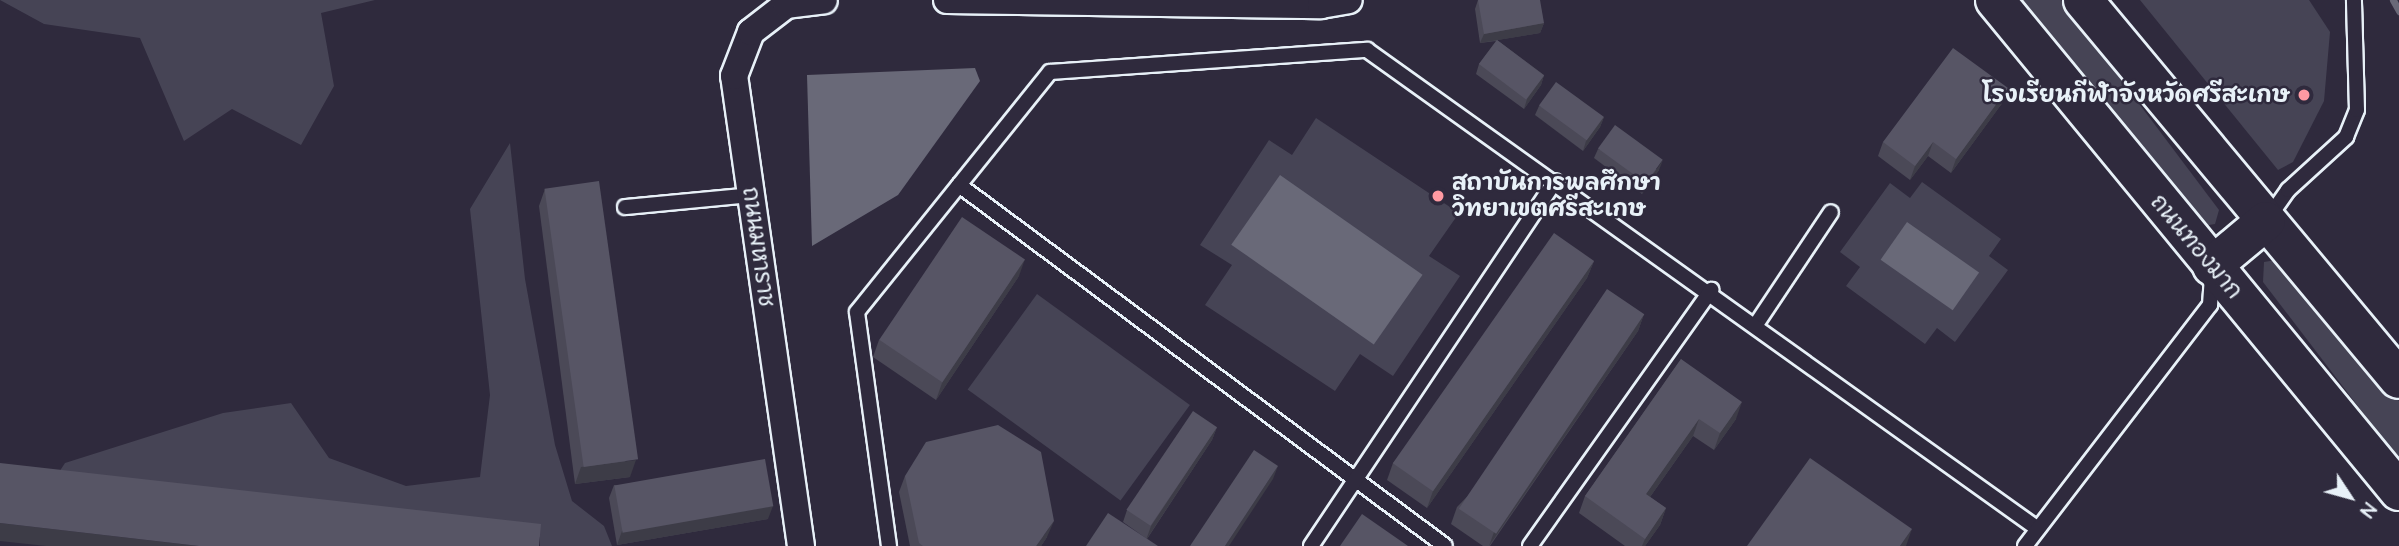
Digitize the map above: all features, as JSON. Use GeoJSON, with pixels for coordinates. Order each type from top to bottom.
{"type":"FeatureCollection","features":[{"type":"Feature","properties":{"kind":"main road","name":"ถนนทองมาก"},"geometry":{"type":"LineString","coordinates":[[1996,0],[2399,491]]}},
{"type":"Feature","properties":{"kind":"main road"},"geometry":{"type":"LineString","coordinates":[[2083,0],[2399,379]]}},
{"type":"Feature","properties":{"kind":"main road"},"geometry":{"type":"LineString","coordinates":[[2212,266],[2266,221]]}},
{"type":"Feature","properties":{"kind":"street","name":"ถนนมหาราช"},"geometry":{"type":"LineString","coordinates":[[800,546],[734,76],[751,32],[786,5],[824,0]]}},
{"type":"Feature","properties":{"kind":"street"},"geometry":{"type":"LineString","coordinates":[[947,0],[1321,5],[1349,0]]}},
{"type":"Feature","properties":{"kind":"lane"},"geometry":{"type":"LineString","coordinates":[[2266,221],[2288,190],[2346,137],[2357,110],[2354,0]]}},
{"type":"Feature","properties":{"kind":"lane"},"geometry":{"type":"LineString","coordinates":[[889,546],[857,312],[1050,72],[1367,50],[1711,290],[2038,529]]}},
{"type":"Feature","properties":{"kind":"lane"},"geometry":{"type":"LineString","coordinates":[[1311,546],[1555,181]]}},
{"type":"Feature","properties":{"kind":"lane"},"geometry":{"type":"LineString","coordinates":[[959,185],[1445,546]]}},
{"type":"Feature","properties":{"kind":"lane"},"geometry":{"type":"LineString","coordinates":[[625,208],[751,195]]}},
{"type":"Feature","properties":{"kind":"lane"},"geometry":{"type":"LineString","coordinates":[[1757,323],[1831,212]]}},
{"type":"Feature","properties":{"kind":"lane"},"geometry":{"type":"LineString","coordinates":[[2025,546],[2210,305],[2212,266]]}},
{"type":"Feature","properties":{"kind":"lane"},"geometry":{"type":"LineString","coordinates":[[1530,546],[1711,290]]}},
{"type":"Feature","properties":{"kind":"shaded area"},"geometry":{"type":"Polygon","coordinates":[[[0,0],[375,0],[321,13],[334,86],[301,145],[232,109],[184,141],[140,38],[44,24],[0,0]]]}},
{"type":"Feature","properties":{"kind":"shaded area"},"geometry":{"type":"Polygon","coordinates":[[[2016,0],[2061,0],[2219,210],[2215,224],[2203,226],[2016,0]]]}},
{"type":"Feature","properties":{"kind":"shaded area"},"geometry":{"type":"Polygon","coordinates":[[[2140,0],[2309,0],[2330,32],[2324,101],[2293,162],[2278,170],[2140,0]]]}},
{"type":"Feature","properties":{"kind":"shaded area"},"geometry":{"type":"Polygon","coordinates":[[[1316,118],[1459,213],[1429,256],[1460,276],[1393,376],[1360,354],[1335,391],[1205,305],[1232,265],[1200,245],[1269,140],[1292,155],[1316,118]]]}},
{"type":"Feature","properties":{"kind":"shaded area"},"geometry":{"type":"Polygon","coordinates":[[[510,143],[525,279],[555,445],[572,501],[604,526],[612,546],[540,546],[540,537],[52,483],[65,463],[223,413],[291,403],[329,458],[406,486],[480,477],[490,395],[470,209],[510,143]]]}},
{"type":"Feature","properties":{"kind":"shaded area"},"geometry":{"type":"Polygon","coordinates":[[[1922,182],[2001,239],[1989,256],[2008,270],[1955,342],[1937,328],[1925,344],[1846,286],[1860,267],[1840,252],[1890,183],[1910,198],[1922,182]]]}},
{"type":"Feature","properties":{"kind":"shaded area"},"geometry":{"type":"Polygon","coordinates":[[[2276,260],[2399,401],[2399,460],[2263,282],[2264,262],[2276,260]]]}},
{"type":"Feature","properties":{"kind":"shaded area"},"geometry":{"type":"Polygon","coordinates":[[[1037,294],[1190,405],[1121,501],[968,389],[1037,294]]]}},
{"type":"Feature","properties":{"kind":"water"},"geometry":{"type":"Polygon","coordinates":[[[975,68],[980,81],[898,195],[812,246],[807,75],[975,68]]]}},
{"type":"Feature","properties":{"kind":"water"},"geometry":{"type":"Polygon","coordinates":[[[1280,175],[1423,275],[1374,344],[1231,245],[1280,175]]]}},
{"type":"Feature","properties":{"kind":"water"},"geometry":{"type":"Polygon","coordinates":[[[1907,222],[1979,272],[1953,310],[1881,260],[1907,222]]]}},
{"type":"Feature","properties":{"kind":"building"},"geometry":{"type":"Polygon","coordinates":[[[1478,0],[1540,0],[1544,23],[1484,34],[1478,0]]]}},
{"type":"Feature","properties":{"kind":"building"},"geometry":{"type":"Polygon","coordinates":[[[1497,40],[1544,76],[1526,99],[1479,64],[1497,40]]]}},
{"type":"Feature","properties":{"kind":"building"},"geometry":{"type":"Polygon","coordinates":[[[1953,48],[2008,88],[1956,159],[1933,142],[1915,166],[1883,142],[1953,48]]]}},
{"type":"Feature","properties":{"kind":"building"},"geometry":{"type":"Polygon","coordinates":[[[1556,82],[1604,117],[1587,140],[1539,105],[1556,82]]]}},
{"type":"Feature","properties":{"kind":"building"},"geometry":{"type":"Polygon","coordinates":[[[1615,125],[1663,160],[1646,183],[1598,148],[1615,125]]]}},
{"type":"Feature","properties":{"kind":"building"},"geometry":{"type":"Polygon","coordinates":[[[599,181],[638,459],[584,467],[545,189],[599,181]]]}},
{"type":"Feature","properties":{"kind":"building"},"geometry":{"type":"Polygon","coordinates":[[[962,217],[1025,259],[942,382],[879,340],[962,217]]]}},
{"type":"Feature","properties":{"kind":"building"},"geometry":{"type":"Polygon","coordinates":[[[1554,233],[1594,261],[1433,491],[1393,463],[1554,233]]]}},
{"type":"Feature","properties":{"kind":"building"},"geometry":{"type":"Polygon","coordinates":[[[1607,289],[1644,314],[1496,534],[1459,509],[1607,289]]]}},
{"type":"Feature","properties":{"kind":"building"},"geometry":{"type":"Polygon","coordinates":[[[1681,359],[1742,402],[1720,433],[1699,419],[1646,494],[1666,508],[1645,539],[1585,496],[1681,359]]]}},
{"type":"Feature","properties":{"kind":"building"},"geometry":{"type":"Polygon","coordinates":[[[1193,411],[1217,427],[1150,526],[1126,510],[1193,411]]]}},
{"type":"Feature","properties":{"kind":"building"},"geometry":{"type":"Polygon","coordinates":[[[998,425],[1041,452],[1054,521],[1036,546],[923,546],[919,543],[905,476],[926,442],[998,425]]]}},
{"type":"Feature","properties":{"kind":"building"},"geometry":{"type":"Polygon","coordinates":[[[1254,450],[1278,466],[1225,546],[1190,546],[1254,450]]]}},
{"type":"Feature","properties":{"kind":"building"},"geometry":{"type":"Polygon","coordinates":[[[1810,458],[1912,529],[1900,546],[1747,546],[1810,458]]]}},
{"type":"Feature","properties":{"kind":"building"},"geometry":{"type":"Polygon","coordinates":[[[765,459],[773,506],[623,533],[614,486],[765,459]]]}},
{"type":"Feature","properties":{"kind":"building"},"geometry":{"type":"Polygon","coordinates":[[[0,463],[541,524],[539,546],[199,546],[0,523],[0,463]]]}},
{"type":"Feature","properties":{"kind":"building"},"geometry":{"type":"Polygon","coordinates":[[[1108,513],[1158,546],[1086,546],[1108,513]]]}},
{"type":"Feature","properties":{"kind":"building"},"geometry":{"type":"Polygon","coordinates":[[[1362,514],[1408,546],[1340,546],[1362,514]]]}},
{"type":"Feature","properties":{"kind":"waterway"},"geometry":{"type":"LineString","coordinates":[[2393,0],[2399,11]]}},
{"type":"Feature","properties":{"kind":"place","name":"โรงเรียนกีฬาจังหวัดศรีสะเกษ"},"geometry":{"type":"Point","coordinates":[2304,95]}},
{"type":"Feature","properties":{"kind":"place","name":"สถาบันการพลศึกษา วิทยาเขตศรีสะเกษ"},"geometry":{"type":"Point","coordinates":[1438,196]}}]}
